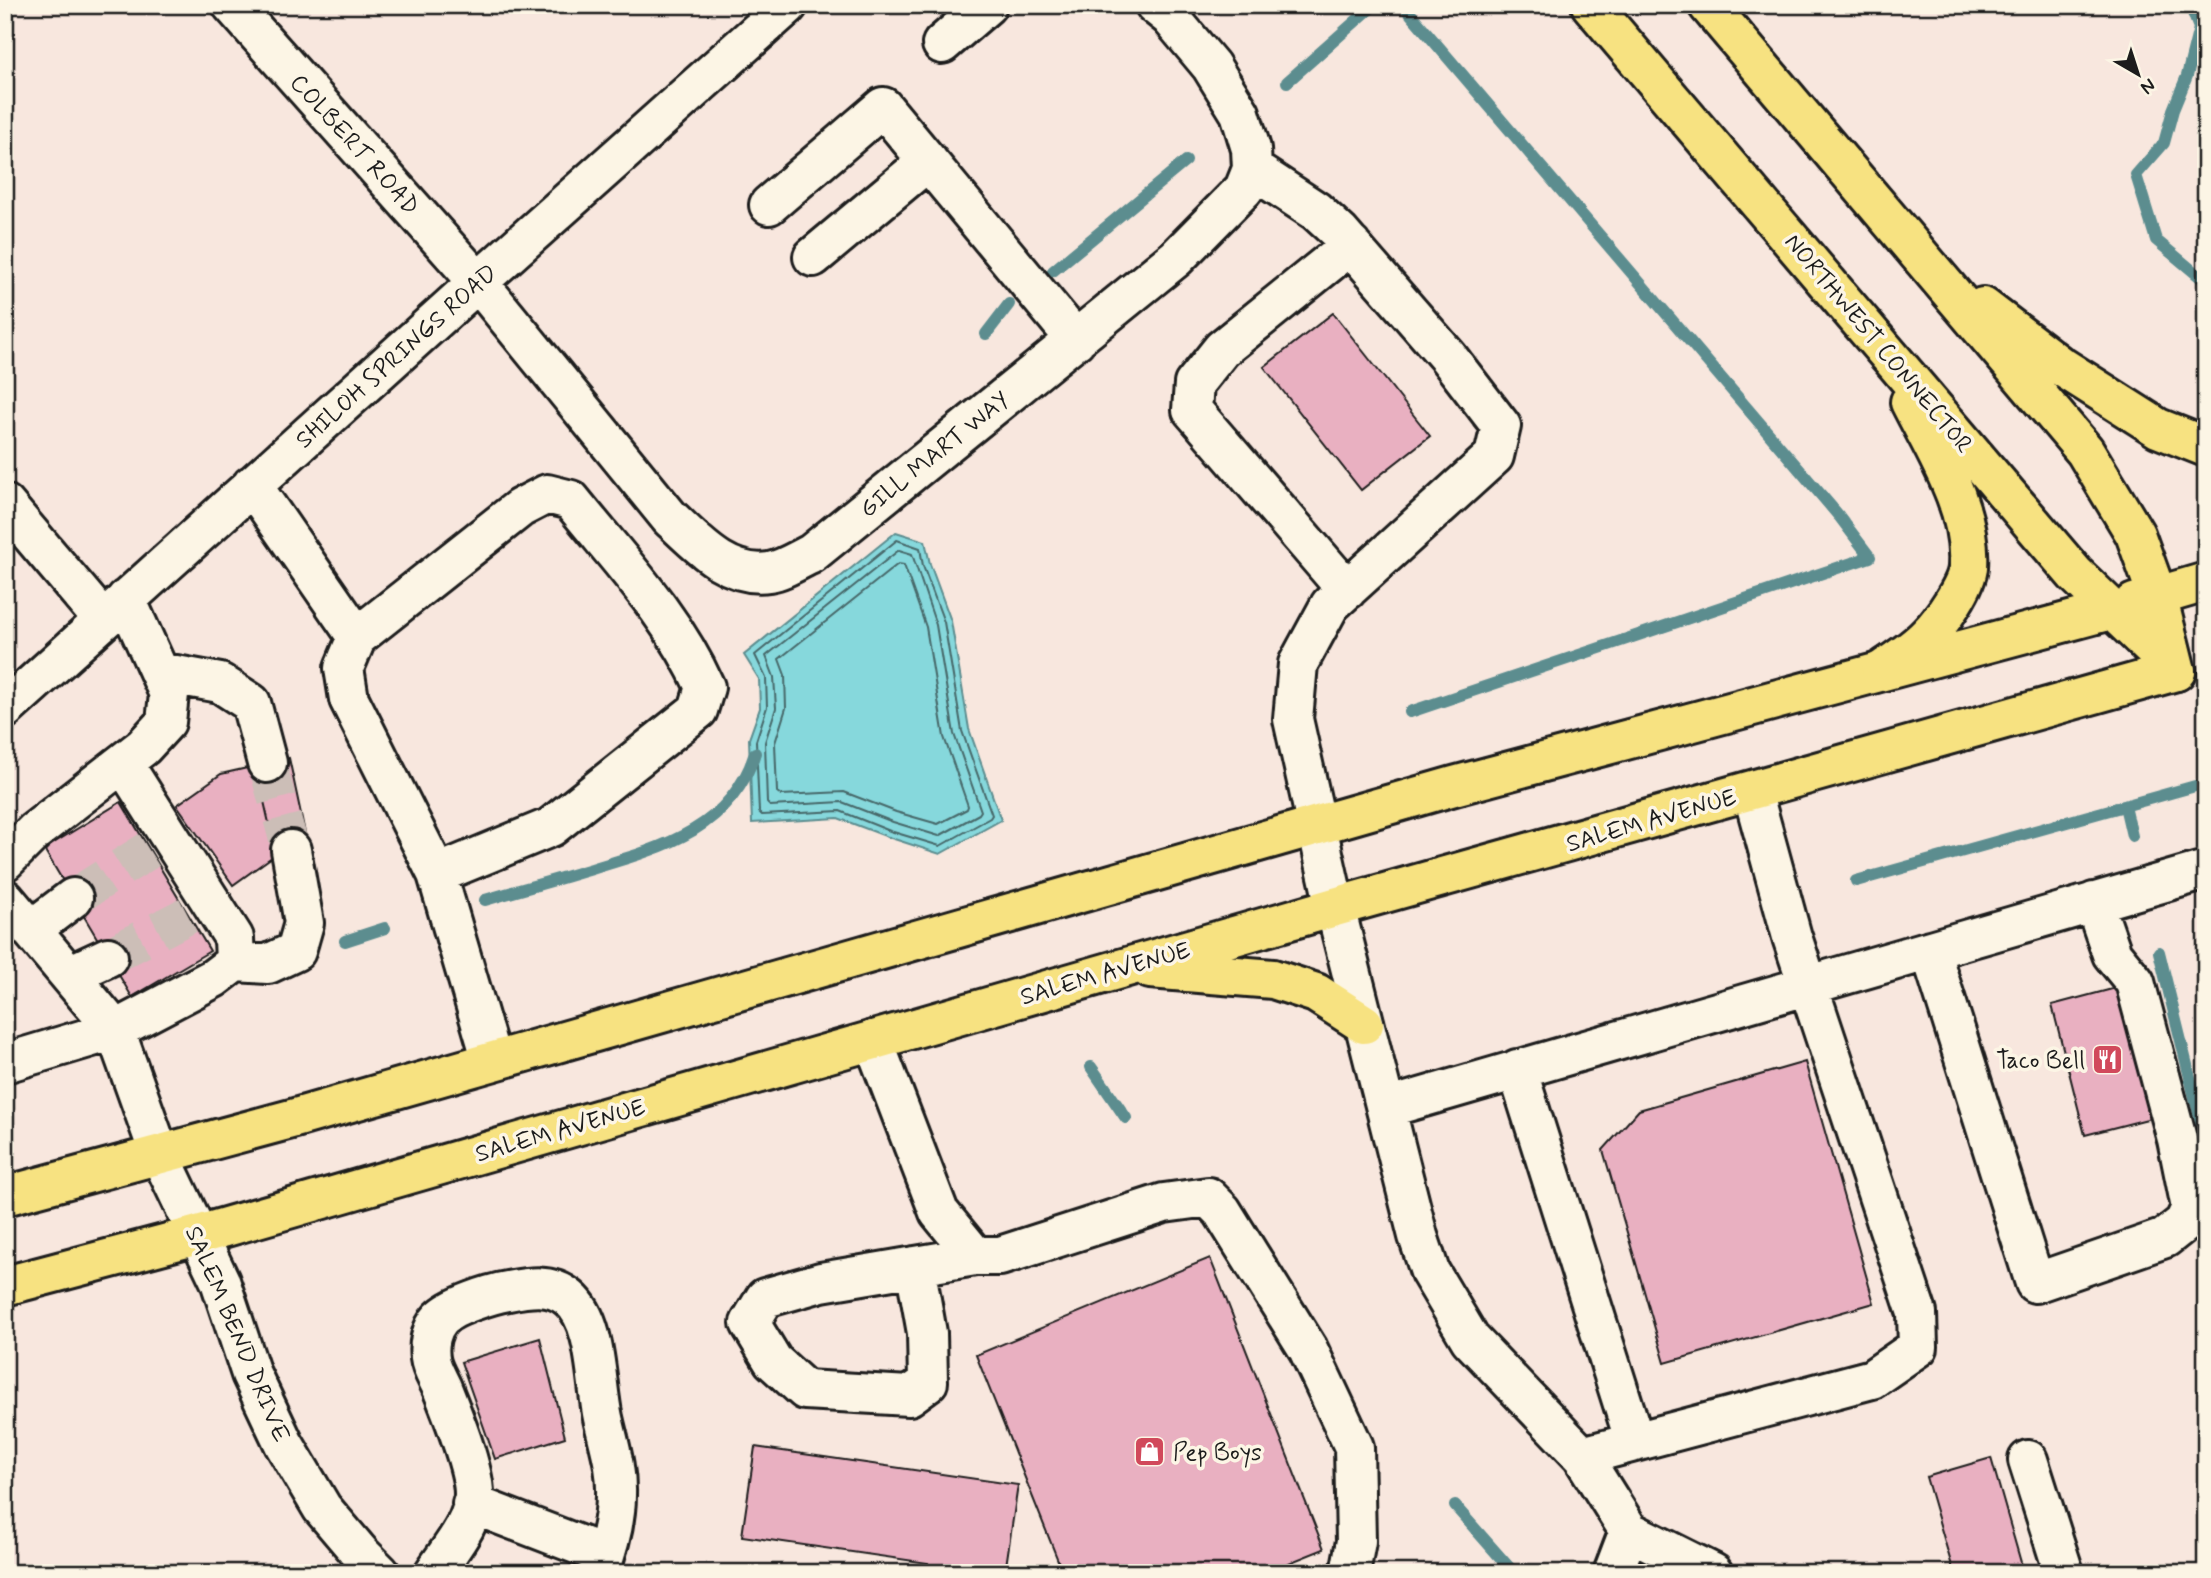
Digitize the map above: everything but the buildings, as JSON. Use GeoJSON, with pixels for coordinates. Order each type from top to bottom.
{"type":"FeatureCollection","features":[{"type":"Feature","properties":{"kind":"main road","name":"NORTHWEST CONNECTOR"},"geometry":{"type":"LineString","coordinates":[[1591,5],[2075,574],[2111,610],[2191,668]]}},
{"type":"Feature","properties":{"kind":"main road"},"geometry":{"type":"LineString","coordinates":[[1708,5],[2085,451],[2136,534],[2158,596],[2191,668]]}},
{"type":"Feature","properties":{"kind":"main road"},"geometry":{"type":"LineString","coordinates":[[1926,263],[2059,365],[2158,428],[2206,447]]}},
{"type":"Feature","properties":{"kind":"main road"},"geometry":{"type":"LineString","coordinates":[[1880,344],[1950,482],[1966,530],[1969,569],[1954,601],[1928,636],[1881,671]]}},
{"type":"Feature","properties":{"kind":"main road"},"geometry":{"type":"LineString","coordinates":[[5,1196],[295,1118],[1316,825],[2206,582]]}},
{"type":"Feature","properties":{"kind":"main road","name":"SALEM AVENUE"},"geometry":{"type":"LineString","coordinates":[[5,1286],[198,1235],[1335,907],[2191,668]]}},
{"type":"Feature","properties":{"kind":"main road"},"geometry":{"type":"LineString","coordinates":[[1127,967],[1273,979],[1317,993],[1364,1024]]}},
{"type":"Feature","properties":{"kind":"street","name":"COLBERT ROAD"},"geometry":{"type":"LineString","coordinates":[[232,5],[478,282]]}},
{"type":"Feature","properties":{"kind":"street","name":"SHILOH SPRINGS ROAD"},"geometry":{"type":"LineString","coordinates":[[5,709],[789,5]]}},
{"type":"Feature","properties":{"kind":"street"},"geometry":{"type":"LineString","coordinates":[[942,44],[987,5]]}},
{"type":"Feature","properties":{"kind":"street"},"geometry":{"type":"LineString","coordinates":[[1168,9],[1211,66],[1240,113],[1251,149],[1252,169],[1315,211],[1351,245],[1448,357],[1501,426],[1494,456],[1330,606],[1298,664],[1293,719],[1335,907],[1418,1236],[1430,1272],[1470,1339],[1582,1455],[1629,1531],[1713,1573]]}},
{"type":"Feature","properties":{"kind":"street"},"geometry":{"type":"LineString","coordinates":[[769,205],[883,107],[1076,340]]}},
{"type":"Feature","properties":{"kind":"street"},"geometry":{"type":"LineString","coordinates":[[813,257],[928,161]]}},
{"type":"Feature","properties":{"kind":"street","name":"GILL MART WAY"},"geometry":{"type":"LineString","coordinates":[[478,282],[670,518],[721,563],[770,572],[811,554],[1176,258],[1244,189],[1252,169]]}},
{"type":"Feature","properties":{"kind":"street"},"geometry":{"type":"LineString","coordinates":[[1347,590],[1192,410],[1194,384],[1222,349],[1351,245]]}},
{"type":"Feature","properties":{"kind":"street"},"geometry":{"type":"LineString","coordinates":[[252,485],[357,637]]}},
{"type":"Feature","properties":{"kind":"street"},"geometry":{"type":"LineString","coordinates":[[437,874],[551,827],[698,710],[705,687],[673,627],[570,500],[547,494],[520,508],[357,637],[344,668],[349,699],[437,874],[492,1061]]}},
{"type":"Feature","properties":{"kind":"street"},"geometry":{"type":"LineString","coordinates":[[5,504],[115,610],[159,672],[169,694],[166,722],[143,747],[35,831],[5,861]]}},
{"type":"Feature","properties":{"kind":"street"},"geometry":{"type":"LineString","coordinates":[[159,672],[220,683],[251,704],[267,763]]}},
{"type":"Feature","properties":{"kind":"street"},"geometry":{"type":"LineString","coordinates":[[122,762],[159,842],[200,908],[234,938],[235,962]]}},
{"type":"Feature","properties":{"kind":"street"},"geometry":{"type":"LineString","coordinates":[[1582,1455],[1872,1380],[1918,1347],[1917,1313],[1792,937],[1752,791]]}},
{"type":"Feature","properties":{"kind":"street"},"geometry":{"type":"LineString","coordinates":[[5,1063],[114,1030],[214,978],[235,962],[268,964],[296,951],[304,923],[291,850]]}},
{"type":"Feature","properties":{"kind":"street"},"geometry":{"type":"LineString","coordinates":[[1386,1108],[2206,870]]}},
{"type":"Feature","properties":{"kind":"street"},"geometry":{"type":"LineString","coordinates":[[31,930],[73,898]]}},
{"type":"Feature","properties":{"kind":"street","name":"SALEM BEND DRIVE"},"geometry":{"type":"LineString","coordinates":[[5,899],[114,1030],[159,1153],[220,1282],[251,1374],[284,1444],[322,1508],[360,1554],[380,1573]]}},
{"type":"Feature","properties":{"kind":"street"},"geometry":{"type":"LineString","coordinates":[[1930,950],[2035,1283],[2165,1238],[2184,1223],[2191,1208],[2177,1139],[2136,982],[2112,954],[2095,902]]}},
{"type":"Feature","properties":{"kind":"street"},"geometry":{"type":"LineString","coordinates":[[69,975],[108,957]]}},
{"type":"Feature","properties":{"kind":"street"},"geometry":{"type":"LineString","coordinates":[[873,1040],[939,1212],[975,1256]]}},
{"type":"Feature","properties":{"kind":"street"},"geometry":{"type":"LineString","coordinates":[[1517,1069],[1635,1442]]}},
{"type":"Feature","properties":{"kind":"street"},"geometry":{"type":"LineString","coordinates":[[915,1266],[928,1333],[928,1382],[909,1396],[805,1390],[773,1362],[750,1323],[765,1298],[821,1282],[915,1266],[975,1256],[1000,1256],[1164,1203],[1208,1197],[1222,1211],[1308,1349],[1354,1447],[1356,1541],[1350,1573]]}},
{"type":"Feature","properties":{"kind":"street"},"geometry":{"type":"LineString","coordinates":[[434,1573],[470,1517],[472,1504],[474,1494],[465,1453],[430,1359],[431,1332],[442,1317],[461,1306],[504,1292],[536,1286],[557,1290],[570,1299],[580,1312],[592,1343],[603,1417],[615,1462],[617,1498],[602,1564],[472,1504]]}},
{"type":"Feature","properties":{"kind":"street"},"geometry":{"type":"LineString","coordinates":[[2028,1460],[2064,1573]]}},
{"type":"Feature","properties":{"kind":"street"},"geometry":{"type":"LineString","coordinates":[[1613,1573],[1629,1531]]}},
{"type":"Feature","properties":{"kind":"water"},"geometry":{"type":"Polygon","coordinates":[[[896,532],[925,541],[930,564],[951,621],[969,729],[1001,820],[940,854],[838,818],[752,823],[749,739],[760,708],[759,679],[744,655],[896,532]]]}},
{"type":"Feature","properties":{"kind":"waterway"},"geometry":{"type":"LineString","coordinates":[[1287,82],[1374,5]]}},
{"type":"Feature","properties":{"kind":"waterway"},"geometry":{"type":"LineString","coordinates":[[1403,5],[1839,516],[1870,557],[1410,712]]}},
{"type":"Feature","properties":{"kind":"waterway"},"geometry":{"type":"LineString","coordinates":[[2190,5],[2199,28],[2187,76],[2173,110],[2164,143],[2136,175],[2156,240],[2206,282]]}},
{"type":"Feature","properties":{"kind":"waterway"},"geometry":{"type":"LineString","coordinates":[[1053,271],[1186,161]]}},
{"type":"Feature","properties":{"kind":"waterway"},"geometry":{"type":"LineString","coordinates":[[986,334],[1009,304]]}},
{"type":"Feature","properties":{"kind":"waterway"},"geometry":{"type":"LineString","coordinates":[[485,900],[671,842],[713,816],[730,799],[744,778],[755,753]]}},
{"type":"Feature","properties":{"kind":"waterway"},"geometry":{"type":"LineString","coordinates":[[1856,881],[2206,783]]}},
{"type":"Feature","properties":{"kind":"waterway"},"geometry":{"type":"LineString","coordinates":[[2125,806],[2132,836]]}},
{"type":"Feature","properties":{"kind":"waterway"},"geometry":{"type":"LineString","coordinates":[[345,941],[385,928]]}},
{"type":"Feature","properties":{"kind":"waterway"},"geometry":{"type":"LineString","coordinates":[[2159,952],[2206,1142]]}},
{"type":"Feature","properties":{"kind":"waterway"},"geometry":{"type":"LineString","coordinates":[[1091,1067],[1126,1118]]}},
{"type":"Feature","properties":{"kind":"waterway"},"geometry":{"type":"LineString","coordinates":[[1455,1506],[1514,1573]]}},
{"type":"Feature","properties":{"kind":"tunnel"},"geometry":{"type":"LineString","coordinates":[[267,763],[291,850]]}},
{"type":"Feature","properties":{"kind":"tunnel"},"geometry":{"type":"LineString","coordinates":[[73,898],[149,850]]}},
{"type":"Feature","properties":{"kind":"tunnel"},"geometry":{"type":"LineString","coordinates":[[108,957],[188,915]]}},
{"type":"Feature","properties":{"kind":"place","name":"Taco Bell"},"geometry":{"type":"Point","coordinates":[2108,1060]}},
{"type":"Feature","properties":{"kind":"place","name":"Pep Boys"},"geometry":{"type":"Point","coordinates":[1150,1452]}}]}
